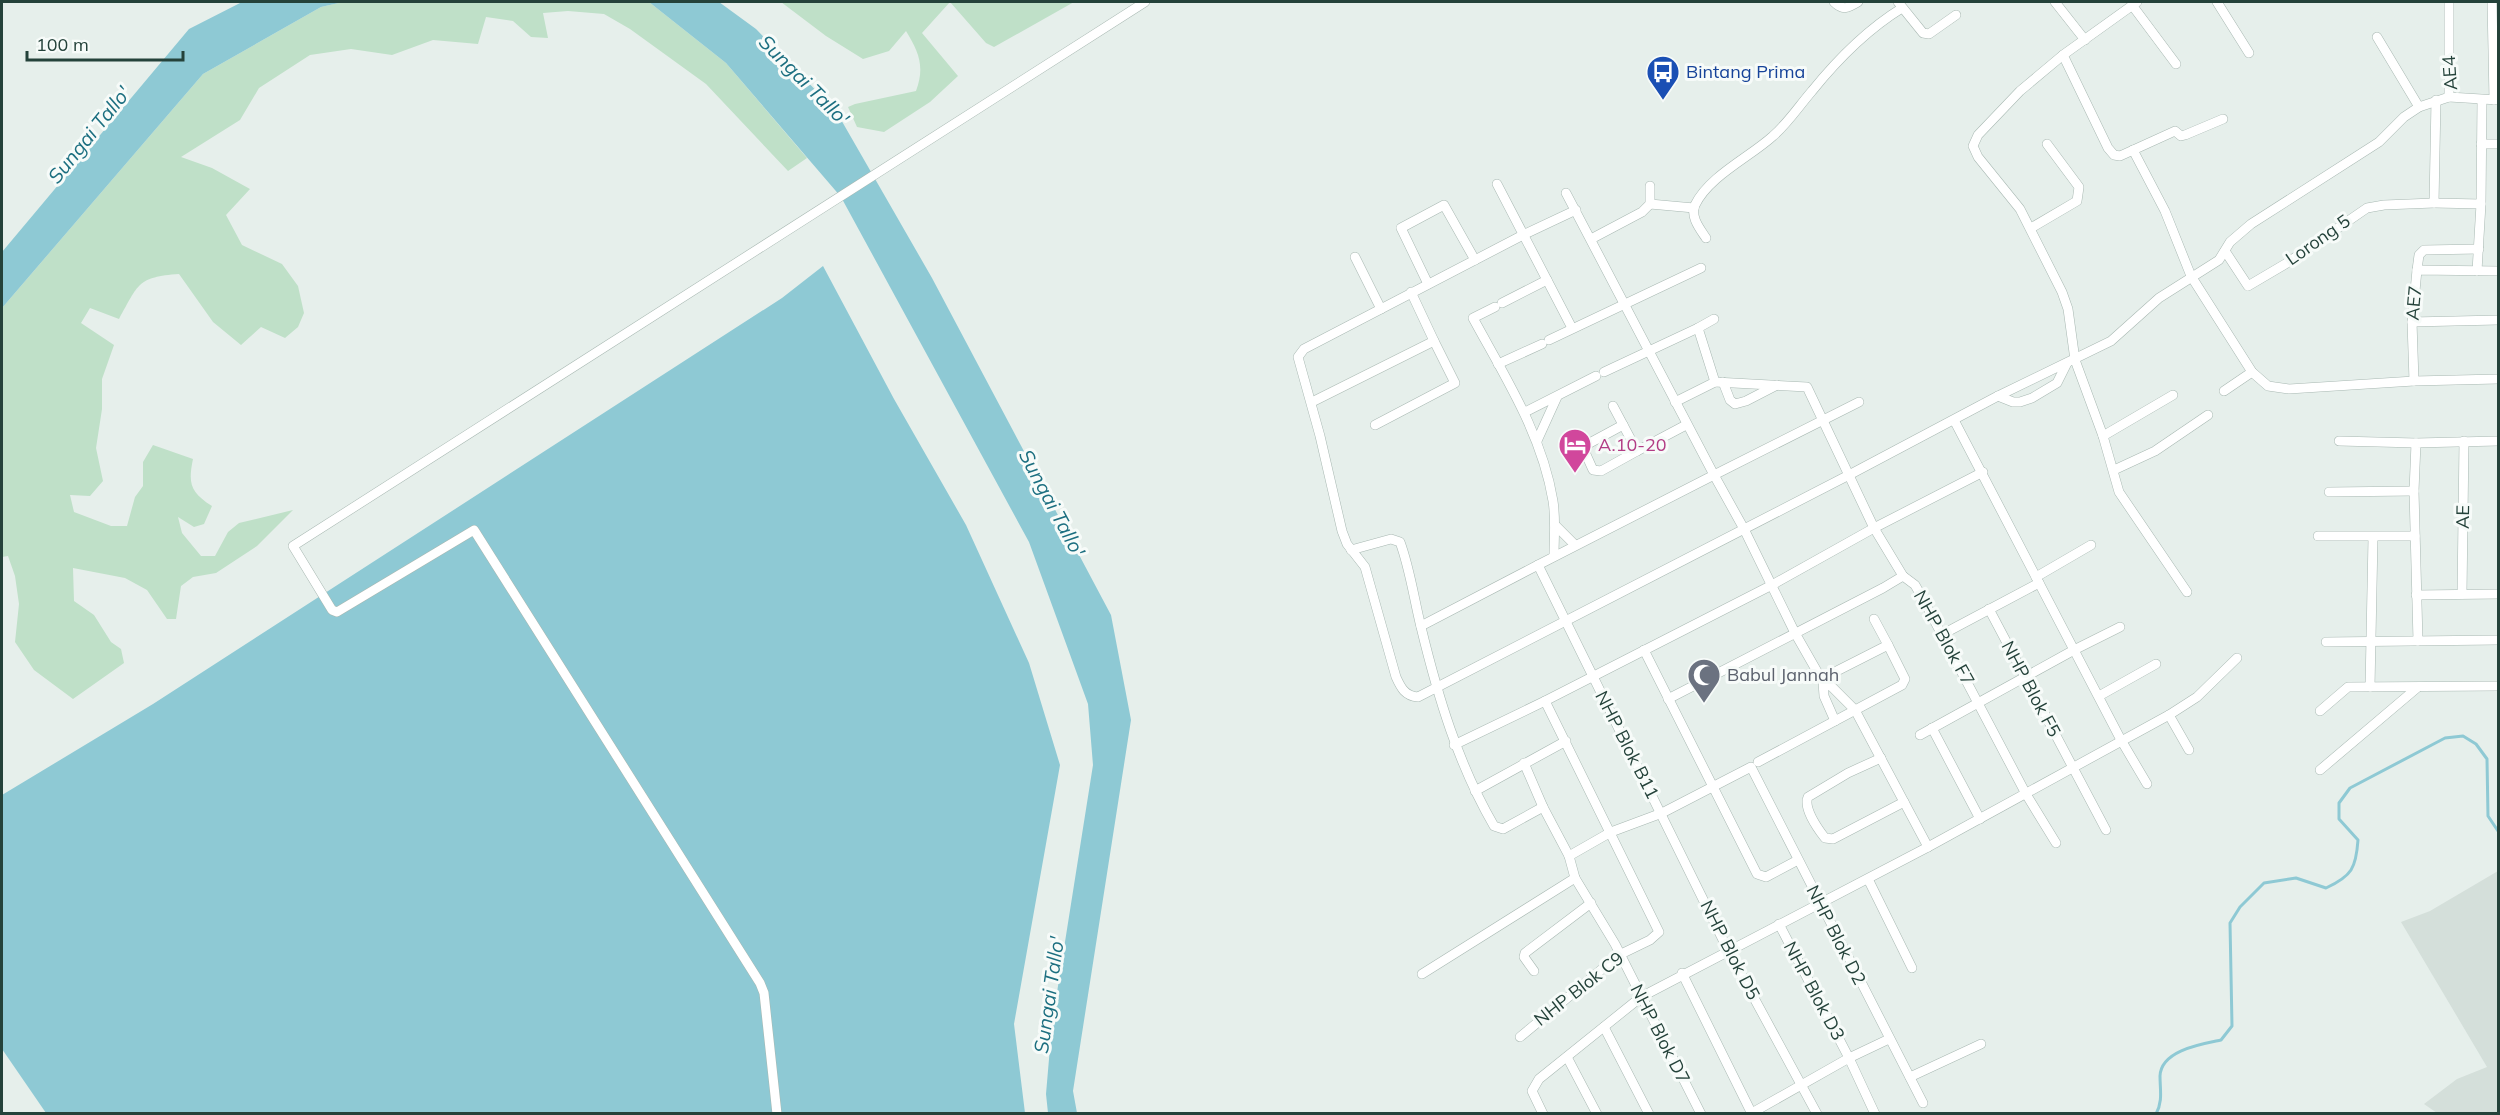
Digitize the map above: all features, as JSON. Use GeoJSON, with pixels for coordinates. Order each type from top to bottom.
{"type":"FeatureCollection","features":[{"type":"Feature","properties":{"kind":"street"},"geometry":{"type":"LineString","coordinates":[[777,1113],[764,993],[760,983],[474,530],[338,612],[332,610],[293,546],[881,168],[1145,2]]}},
{"type":"Feature","properties":{"kind":"street"},"geometry":{"type":"LineString","coordinates":[[1834,2],[1842,8],[1847,8],[1858,2]]}},
{"type":"Feature","properties":{"kind":"street"},"geometry":{"type":"LineString","coordinates":[[2055,2],[2085,40]]}},
{"type":"Feature","properties":{"kind":"street"},"geometry":{"type":"LineString","coordinates":[[2217,2],[2249,53]]}},
{"type":"Feature","properties":{"kind":"street","name":"AE4"},"geometry":{"type":"LineString","coordinates":[[2449,2],[2449,97],[2496,100]]}},
{"type":"Feature","properties":{"kind":"street"},"geometry":{"type":"LineString","coordinates":[[2176,64],[2135,3],[2063,55],[2020,91],[1978,135],[1973,146],[1978,158],[2020,209],[2068,309],[2071,361],[2103,436],[2122,498],[2187,592]]}},
{"type":"Feature","properties":{"kind":"street"},"geometry":{"type":"LineString","coordinates":[[1706,238],[1697,224],[1694,208],[1710,184],[1783,127],[1818,83],[1876,25],[1900,5],[1918,30],[1929,34],[1956,15]]}},
{"type":"Feature","properties":{"kind":"street"},"geometry":{"type":"LineString","coordinates":[[2494,7],[2496,100]]}},
{"type":"Feature","properties":{"kind":"street"},"geometry":{"type":"LineString","coordinates":[[2377,37],[2419,107]]}},
{"type":"Feature","properties":{"kind":"street"},"geometry":{"type":"LineString","coordinates":[[2063,55],[2108,148],[2114,155],[2120,156],[2173,132],[2184,136],[2223,119]]}},
{"type":"Feature","properties":{"kind":"street"},"geometry":{"type":"LineString","coordinates":[[1576,210],[1411,292],[1299,354],[1297,360],[1311,402],[1342,531],[1351,550],[1365,567],[1380,626],[1402,688],[1407,695],[1418,697],[1436,688],[2120,335],[2149,305],[2219,260],[2234,238],[2251,224],[2379,142],[2404,117],[2419,107],[2449,97]]}},
{"type":"Feature","properties":{"kind":"street"},"geometry":{"type":"LineString","coordinates":[[2436,100],[2434,203],[2481,204]]}},
{"type":"Feature","properties":{"kind":"street"},"geometry":{"type":"LineString","coordinates":[[2477,272],[2481,204],[2482,100]]}},
{"type":"Feature","properties":{"kind":"street"},"geometry":{"type":"LineString","coordinates":[[2031,228],[2077,201],[2079,194],[2079,187],[2048,144]]}},
{"type":"Feature","properties":{"kind":"street"},"geometry":{"type":"LineString","coordinates":[[2481,144],[2499,144]]}},
{"type":"Feature","properties":{"kind":"street"},"geometry":{"type":"LineString","coordinates":[[2133,150],[2165,211],[2191,276],[2252,372],[2268,386],[2278,389],[2414,381],[2499,379]]}},
{"type":"Feature","properties":{"kind":"street"},"geometry":{"type":"LineString","coordinates":[[1497,184],[1572,328]]}},
{"type":"Feature","properties":{"kind":"street"},"geometry":{"type":"LineString","coordinates":[[1591,239],[1642,212],[1650,204],[1650,186]]}},
{"type":"Feature","properties":{"kind":"street"},"geometry":{"type":"LineString","coordinates":[[1566,193],[1822,681],[1824,696],[1835,722]]}},
{"type":"Feature","properties":{"kind":"street","name":"Lorong 5"},"geometry":{"type":"LineString","coordinates":[[2225,251],[2248,286],[2287,263],[2367,208],[2434,203]]}},
{"type":"Feature","properties":{"kind":"street"},"geometry":{"type":"LineString","coordinates":[[1650,204],[1694,208]]}},
{"type":"Feature","properties":{"kind":"street"},"geometry":{"type":"LineString","coordinates":[[1428,284],[1401,228],[1444,205],[1475,260]]}},
{"type":"Feature","properties":{"kind":"street"},"geometry":{"type":"LineString","coordinates":[[2417,270],[2419,255],[2424,250],[2479,249]]}},
{"type":"Feature","properties":{"kind":"street"},"geometry":{"type":"LineString","coordinates":[[1355,257],[1381,309]]}},
{"type":"Feature","properties":{"kind":"street"},"geometry":{"type":"LineString","coordinates":[[1498,364],[1701,268]]}},
{"type":"Feature","properties":{"kind":"street","name":"AE7"},"geometry":{"type":"LineString","coordinates":[[2414,381],[2412,322],[2417,270],[2499,271]]}},
{"type":"Feature","properties":{"kind":"street"},"geometry":{"type":"LineString","coordinates":[[1547,280],[1473,318],[1525,412],[1537,441],[1553,501],[1554,556]]}},
{"type":"Feature","properties":{"kind":"street"},"geometry":{"type":"LineString","coordinates":[[1375,425],[1459,381],[1434,341],[1411,292]]}},
{"type":"Feature","properties":{"kind":"street"},"geometry":{"type":"LineString","coordinates":[[1525,412],[1648,350],[1714,320]]}},
{"type":"Feature","properties":{"kind":"street"},"geometry":{"type":"LineString","coordinates":[[2412,322],[2499,320]]}},
{"type":"Feature","properties":{"kind":"street"},"geometry":{"type":"LineString","coordinates":[[1698,328],[1719,382],[1730,400],[1736,404],[1778,384]]}},
{"type":"Feature","properties":{"kind":"street"},"geometry":{"type":"LineString","coordinates":[[1311,402],[1434,341]]}},
{"type":"Feature","properties":{"kind":"street"},"geometry":{"type":"LineString","coordinates":[[1998,396],[2013,402],[2032,398],[2057,383],[2071,361]]}},
{"type":"Feature","properties":{"kind":"street"},"geometry":{"type":"LineString","coordinates":[[2224,392],[2252,372]]}},
{"type":"Feature","properties":{"kind":"street"},"geometry":{"type":"LineString","coordinates":[[1675,402],[1719,382],[1807,387],[1874,528],[1903,576]]}},
{"type":"Feature","properties":{"kind":"street"},"geometry":{"type":"LineString","coordinates":[[2103,436],[2173,395]]}},
{"type":"Feature","properties":{"kind":"street"},"geometry":{"type":"LineString","coordinates":[[1537,441],[1557,397]]}},
{"type":"Feature","properties":{"kind":"street"},"geometry":{"type":"LineString","coordinates":[[1421,626],[1575,545],[1859,402]]}},
{"type":"Feature","properties":{"kind":"street"},"geometry":{"type":"LineString","coordinates":[[1612,406],[1637,451]]}},
{"type":"Feature","properties":{"kind":"street"},"geometry":{"type":"LineString","coordinates":[[2114,470],[2155,451],[2208,415]]}},
{"type":"Feature","properties":{"kind":"street"},"geometry":{"type":"LineString","coordinates":[[1954,420],[2146,784]]}},
{"type":"Feature","properties":{"kind":"street"},"geometry":{"type":"LineString","coordinates":[[1623,424],[1586,445],[1584,450],[1593,470],[1601,471],[1686,425]]}},
{"type":"Feature","properties":{"kind":"street"},"geometry":{"type":"LineString","coordinates":[[2339,441],[2416,443],[2499,441]]}},
{"type":"Feature","properties":{"kind":"street","name":"AE"},"geometry":{"type":"LineString","coordinates":[[2462,594],[2464,441]]}},
{"type":"Feature","properties":{"kind":"street"},"geometry":{"type":"LineString","coordinates":[[2416,443],[2414,491],[2418,640]]}},
{"type":"Feature","properties":{"kind":"street"},"geometry":{"type":"LineString","coordinates":[[1453,741],[1545,701],[1772,585],[1874,528],[1983,472]]}},
{"type":"Feature","properties":{"kind":"street"},"geometry":{"type":"LineString","coordinates":[[2329,492],[2414,491]]}},
{"type":"Feature","properties":{"kind":"street"},"geometry":{"type":"LineString","coordinates":[[1555,525],[1575,545]]}},
{"type":"Feature","properties":{"kind":"street"},"geometry":{"type":"LineString","coordinates":[[2318,536],[2373,538],[2415,536]]}},
{"type":"Feature","properties":{"kind":"street"},"geometry":{"type":"LineString","coordinates":[[1351,550],[1391,538],[1400,542],[1436,688],[1453,741],[1475,791],[1498,829],[1503,829],[1544,807]]}},
{"type":"Feature","properties":{"kind":"street"},"geometry":{"type":"LineString","coordinates":[[2370,687],[2373,538]]}},
{"type":"Feature","properties":{"kind":"street"},"geometry":{"type":"LineString","coordinates":[[1943,634],[1989,609],[2091,545]]}},
{"type":"Feature","properties":{"kind":"street","name":"NHP Blok B11"},"geometry":{"type":"LineString","coordinates":[[1538,566],[1662,813]]}},
{"type":"Feature","properties":{"kind":"street","name":"NHP Blok F7"},"geometry":{"type":"LineString","coordinates":[[1668,699],[1903,576],[1915,585],[2026,794],[2056,843]]}},
{"type":"Feature","properties":{"kind":"street"},"geometry":{"type":"LineString","coordinates":[[2416,595],[2499,594]]}},
{"type":"Feature","properties":{"kind":"street","name":"NHP Blok F5"},"geometry":{"type":"LineString","coordinates":[[1989,609],[2106,830]]}},
{"type":"Feature","properties":{"kind":"street"},"geometry":{"type":"LineString","coordinates":[[1569,856],[1611,832],[1662,813],[1835,722],[1905,682],[1904,674],[1874,618]]}},
{"type":"Feature","properties":{"kind":"street"},"geometry":{"type":"LineString","coordinates":[[1920,735],[2025,676],[2120,627]]}},
{"type":"Feature","properties":{"kind":"street"},"geometry":{"type":"LineString","coordinates":[[2326,642],[2499,640]]}},
{"type":"Feature","properties":{"kind":"street"},"geometry":{"type":"LineString","coordinates":[[1822,681],[1888,645]]}},
{"type":"Feature","properties":{"kind":"street"},"geometry":{"type":"LineString","coordinates":[[1644,650],[1757,874],[1766,877],[1798,860]]}},
{"type":"Feature","properties":{"kind":"street"},"geometry":{"type":"LineString","coordinates":[[1543,1113],[1533,1091],[1539,1079],[1641,997],[1683,973],[1928,847],[2169,715],[2197,697],[2238,658]]}},
{"type":"Feature","properties":{"kind":"street"},"geometry":{"type":"LineString","coordinates":[[2098,696],[2156,664]]}},
{"type":"Feature","properties":{"kind":"street"},"geometry":{"type":"LineString","coordinates":[[1822,681],[1832,687],[1855,710],[1928,847]]}},
{"type":"Feature","properties":{"kind":"street"},"geometry":{"type":"LineString","coordinates":[[2320,711],[2345,688],[2499,686]]}},
{"type":"Feature","properties":{"kind":"street"},"geometry":{"type":"LineString","coordinates":[[2320,770],[2418,687]]}},
{"type":"Feature","properties":{"kind":"street"},"geometry":{"type":"LineString","coordinates":[[1545,701],[1611,832]]}},
{"type":"Feature","properties":{"kind":"street"},"geometry":{"type":"LineString","coordinates":[[2169,715],[2189,750]]}},
{"type":"Feature","properties":{"kind":"street"},"geometry":{"type":"LineString","coordinates":[[1932,728],[1980,819]]}},
{"type":"Feature","properties":{"kind":"street"},"geometry":{"type":"LineString","coordinates":[[1475,791],[1566,741]]}},
{"type":"Feature","properties":{"kind":"street"},"geometry":{"type":"LineString","coordinates":[[1881,758],[1848,773],[1808,797],[1806,804],[1820,831],[1825,838],[1833,839],[1904,802]]}},
{"type":"Feature","properties":{"kind":"street","name":"NHP Blok D7"},"geometry":{"type":"LineString","coordinates":[[1524,763],[1569,856],[1575,878],[1611,938],[1701,1113]]}},
{"type":"Feature","properties":{"kind":"street","name":"NHP Blok D2"},"geometry":{"type":"LineString","coordinates":[[1754,764],[1798,860],[1923,1103]]}},
{"type":"Feature","properties":{"kind":"street","name":"NHP Blok D5"},"geometry":{"type":"LineString","coordinates":[[1662,813],[1728,950],[1817,1113]]}},
{"type":"Feature","properties":{"kind":"street","name":"NHP Blok C9"},"geometry":{"type":"LineString","coordinates":[[1520,1037],[1619,956],[1655,937],[1659,932],[1611,832]]}},
{"type":"Feature","properties":{"kind":"street"},"geometry":{"type":"LineString","coordinates":[[1422,974],[1575,878]]}},
{"type":"Feature","properties":{"kind":"street"},"geometry":{"type":"LineString","coordinates":[[1868,879],[1912,968]]}},
{"type":"Feature","properties":{"kind":"street"},"geometry":{"type":"LineString","coordinates":[[1534,971],[1524,957],[1525,953],[1591,903]]}},
{"type":"Feature","properties":{"kind":"street","name":"NHP Blok D3"},"geometry":{"type":"LineString","coordinates":[[1779,924],[1875,1113]]}},
{"type":"Feature","properties":{"kind":"street"},"geometry":{"type":"LineString","coordinates":[[1683,973],[1751,1113],[1849,1058],[1889,1039]]}},
{"type":"Feature","properties":{"kind":"street"},"geometry":{"type":"LineString","coordinates":[[1604,1028],[1649,1113]]}},
{"type":"Feature","properties":{"kind":"street"},"geometry":{"type":"LineString","coordinates":[[1910,1077],[1981,1044]]}},
{"type":"Feature","properties":{"kind":"street"},"geometry":{"type":"LineString","coordinates":[[1567,1057],[1597,1113]]}},
{"type":"Feature","properties":{"kind":"shaded area"},"geometry":{"type":"Polygon","coordinates":[[[2498,871],[2498,1113],[2437,1113],[2424,1104],[2457,1079],[2487,1067],[2401,922],[2430,911],[2498,871]]]}},
{"type":"Feature","properties":{"kind":"green space"},"geometry":{"type":"Polygon","coordinates":[[[343,2],[649,2],[726,63],[807,158],[788,171],[706,84],[630,29],[604,14],[568,11],[543,13],[548,38],[531,37],[513,21],[486,17],[478,44],[433,40],[392,55],[351,49],[310,55],[259,88],[240,120],[181,157],[212,168],[250,189],[226,215],[242,245],[282,264],[298,286],[304,313],[298,327],[285,338],[261,327],[241,345],[213,322],[179,274],[155,277],[141,284],[119,319],[90,308],[81,323],[114,345],[102,379],[102,409],[96,448],[103,481],[90,496],[70,495],[74,512],[111,526],[127,526],[135,497],[143,486],[143,462],[153,445],[193,459],[192,486],[199,496],[212,506],[204,524],[194,527],[178,517],[182,533],[201,556],[215,556],[228,532],[239,523],[293,510],[257,546],[216,573],[193,577],[181,586],[176,619],[167,619],[147,590],[125,578],[73,568],[74,601],[94,615],[111,642],[121,649],[124,663],[73,699],[34,670],[15,642],[19,604],[15,576],[8,556],[2,557],[2,308],[203,74],[321,7],[343,2]]]}},
{"type":"Feature","properties":{"kind":"green space"},"geometry":{"type":"Polygon","coordinates":[[[781,2],[950,2],[922,33],[958,76],[930,102],[884,132],[857,127],[848,107],[916,91],[920,74],[919,60],[906,31],[889,51],[863,59],[826,36],[781,2]]]}},
{"type":"Feature","properties":{"kind":"green space"},"geometry":{"type":"Polygon","coordinates":[[[950,2],[1074,2],[994,47],[986,43],[950,2]]]}},
{"type":"Feature","properties":{"kind":"water"},"geometry":{"type":"Polygon","coordinates":[[[242,2],[343,2],[321,7],[203,74],[2,308],[2,252],[189,29],[242,2]]]}},
{"type":"Feature","properties":{"kind":"water","name":"Sungai Tallo'"},"geometry":{"type":"Polygon","coordinates":[[[649,2],[719,2],[756,29],[836,111],[932,278],[1111,615],[1131,720],[1073,1091],[1077,1113],[1048,1113],[1046,1094],[1052,1024],[1093,765],[1088,704],[1029,542],[841,197],[726,63],[649,2]]]}},
{"type":"Feature","properties":{"kind":"water"},"geometry":{"type":"Polygon","coordinates":[[[823,266],[894,399],[966,525],[1029,663],[1060,765],[1014,1024],[1025,1113],[46,1113],[2,1049],[2,795],[153,704],[782,298],[823,266]]]}},
{"type":"Feature","properties":{"kind":"waterway"},"geometry":{"type":"LineString","coordinates":[[2156,1114],[2160,1100],[2160,1076],[2167,1060],[2184,1050],[2221,1040],[2232,1026],[2230,923],[2240,907],[2264,883],[2296,878],[2326,888],[2342,879],[2351,870],[2356,858],[2358,840],[2339,819],[2339,803],[2350,788],[2445,738],[2463,736],[2476,744],[2487,759],[2488,816],[2498,831]]}},
{"type":"Feature","properties":{"kind":"place","name":"Bintang Prima"},"geometry":{"type":"Point","coordinates":[1663,101]}},
{"type":"Feature","properties":{"kind":"place","name":"A.10-20"},"geometry":{"type":"Point","coordinates":[1575,474]}},
{"type":"Feature","properties":{"kind":"place","name":"Babul Jannah"},"geometry":{"type":"Point","coordinates":[1704,704]}}]}
